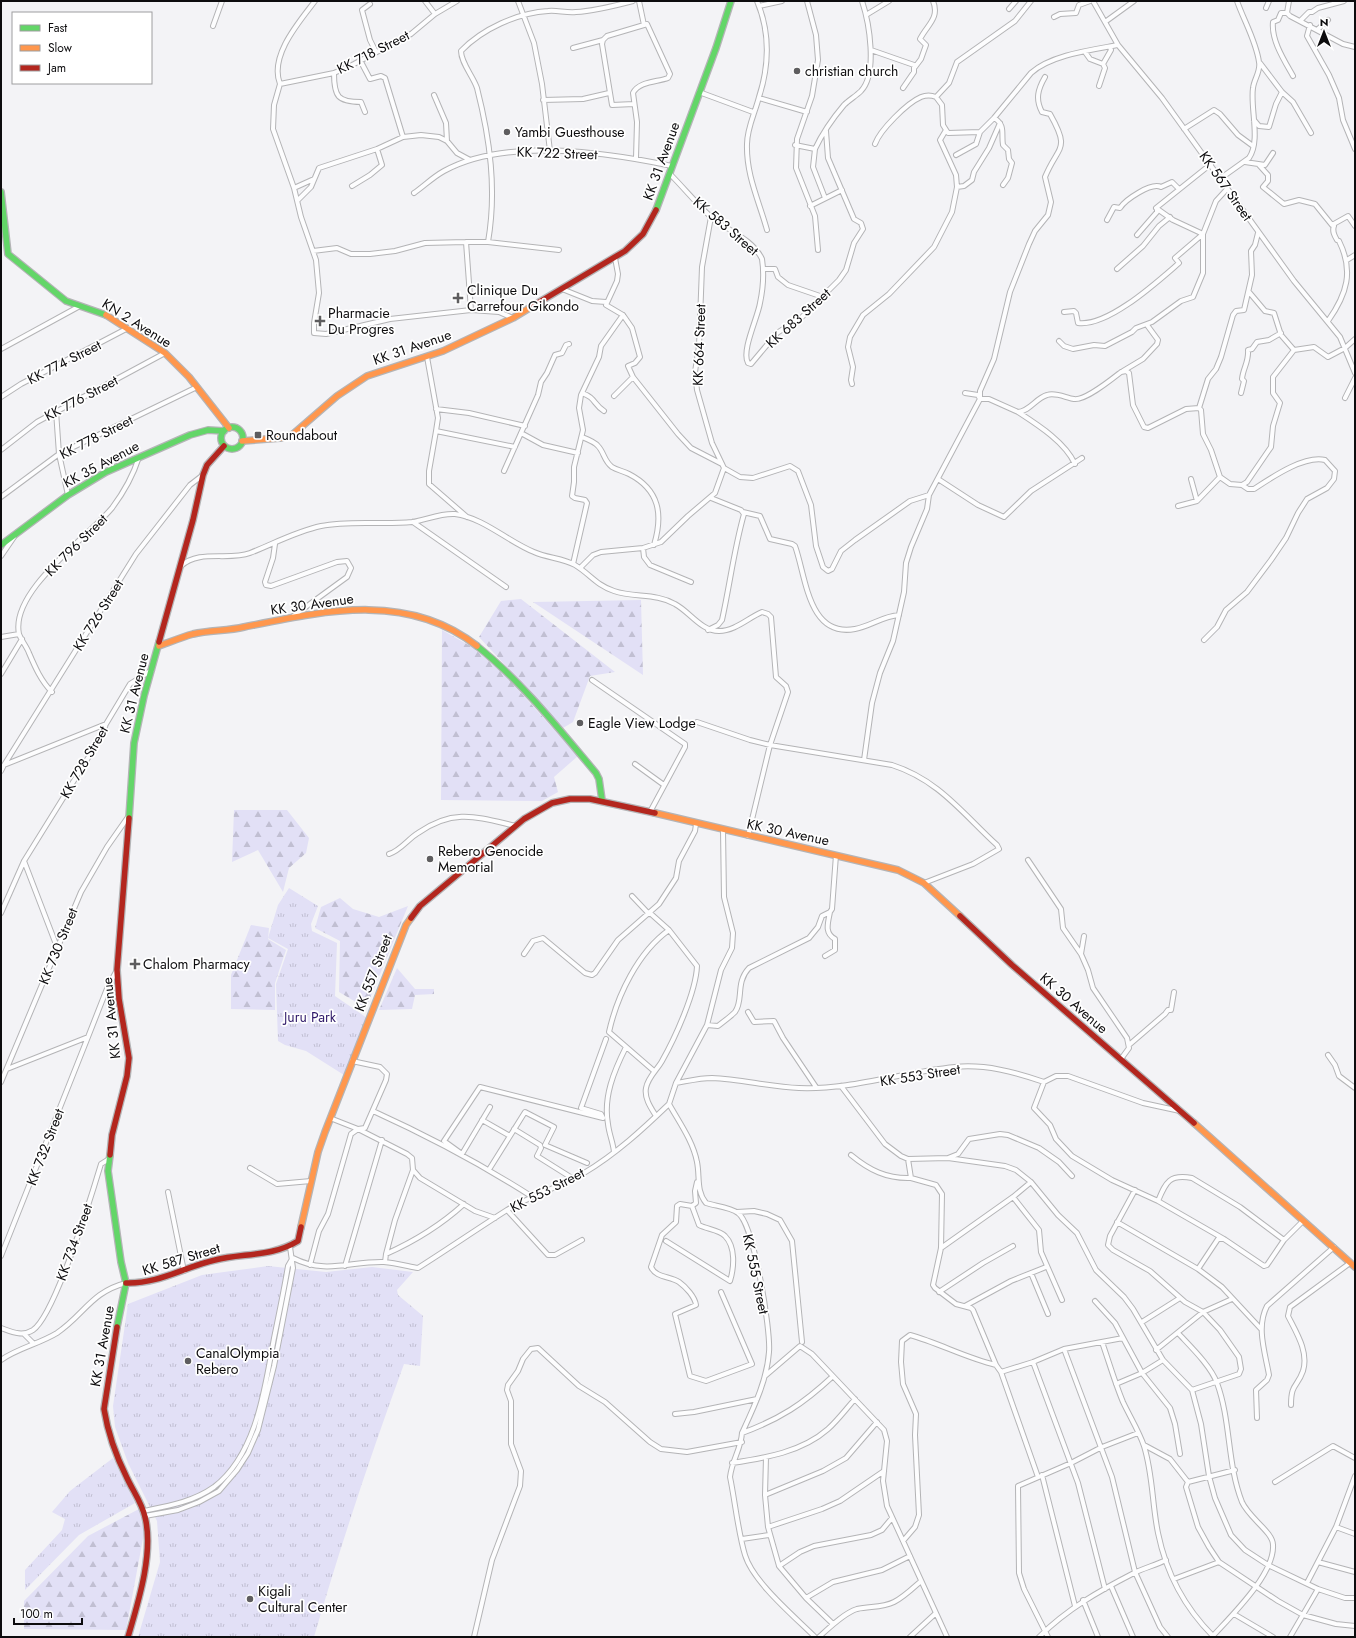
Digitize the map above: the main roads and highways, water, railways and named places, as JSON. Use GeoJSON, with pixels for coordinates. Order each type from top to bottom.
{"type":"FeatureCollection","features":[{"type":"Feature","properties":{"kind":"main road","name":"KK 31 Avenue"},"geometry":{"type":"LineString","coordinates":[[242,441],[280,438],[292,435],[304,427],[337,396],[367,376],[443,351],[513,318],[615,258],[638,239],[648,226],[656,211],[731,1]]}},
{"type":"Feature","properties":{"kind":"main road","name":"KN 2 Avenue"},"geometry":{"type":"LineString","coordinates":[[1,192],[8,254],[56,295],[78,306],[99,312],[128,328],[165,353],[197,387],[227,429]]}},
{"type":"Feature","properties":{"kind":"main road"},"geometry":{"type":"LineString","coordinates":[[235,428],[240,430],[242,441],[240,446],[229,449],[224,446],[221,438],[227,429],[235,428]]}},
{"type":"Feature","properties":{"kind":"main road","name":"KK 35 Avenue"},"geometry":{"type":"LineString","coordinates":[[1,545],[68,495],[106,472],[198,432],[212,429],[227,429]]}},
{"type":"Feature","properties":{"kind":"main road","name":"KK 31 Avenue"},"geometry":{"type":"LineString","coordinates":[[128,1637],[146,1554],[148,1532],[144,1514],[111,1441],[106,1424],[104,1409],[119,1314],[126,1283],[110,1185],[109,1158],[112,1135],[127,1076],[129,1058],[117,970],[128,817],[134,743],[144,696],[159,646],[178,569],[193,520],[203,475],[207,465],[224,446]]}},
{"type":"Feature","properties":{"kind":"main road","name":"KK 30 Avenue"},"geometry":{"type":"LineString","coordinates":[[159,646],[194,634],[236,629],[320,612],[366,608],[414,614],[442,624],[471,641],[496,661],[557,727],[596,773],[599,779],[602,800],[696,824],[898,870],[924,883],[1012,965],[1122,1059],[1355,1267]]}},
{"type":"Feature","properties":{"kind":"main road","name":"KK 557 Street"},"geometry":{"type":"LineString","coordinates":[[290,1247],[298,1241],[318,1152],[330,1118],[401,936],[412,916],[420,906],[542,806],[565,798],[602,800]]}},
{"type":"Feature","properties":{"kind":"main road","name":"KK 587 Street"},"geometry":{"type":"LineString","coordinates":[[126,1283],[148,1283],[214,1260],[278,1251],[290,1247]]}},
{"type":"Feature","properties":{"kind":"place","name":"christian church"},"geometry":{"type":"Point","coordinates":[797,71]}},
{"type":"Feature","properties":{"kind":"place","name":"Yambi Guesthouse"},"geometry":{"type":"Point","coordinates":[507,132]}},
{"type":"Feature","properties":{"kind":"place","name":"Clinique Du Carrefour Gikondo"},"geometry":{"type":"Point","coordinates":[458,298]}},
{"type":"Feature","properties":{"kind":"place","name":"Pharmacie Du Progres"},"geometry":{"type":"Point","coordinates":[320,321]}},
{"type":"Feature","properties":{"kind":"place","name":"Roundabout"},"geometry":{"type":"Point","coordinates":[258,435]}},
{"type":"Feature","properties":{"kind":"place","name":"Eagle View Lodge"},"geometry":{"type":"Point","coordinates":[580,723]}},
{"type":"Feature","properties":{"kind":"place","name":"Rebero Genocide Memorial"},"geometry":{"type":"Point","coordinates":[430,859]}},
{"type":"Feature","properties":{"kind":"place","name":"Chalom Pharmacy"},"geometry":{"type":"Point","coordinates":[135,964]}},
{"type":"Feature","properties":{"kind":"place","name":"CanalOlympia Rebero"},"geometry":{"type":"Point","coordinates":[188,1361]}},
{"type":"Feature","properties":{"kind":"place","name":"Kigali Cultural Center"},"geometry":{"type":"Point","coordinates":[250,1599]}},
{"type":"Feature","properties":{"kind":"park label","name":"Juru Park"},"geometry":{"type":"Point","coordinates":[310,1017]}}]}
